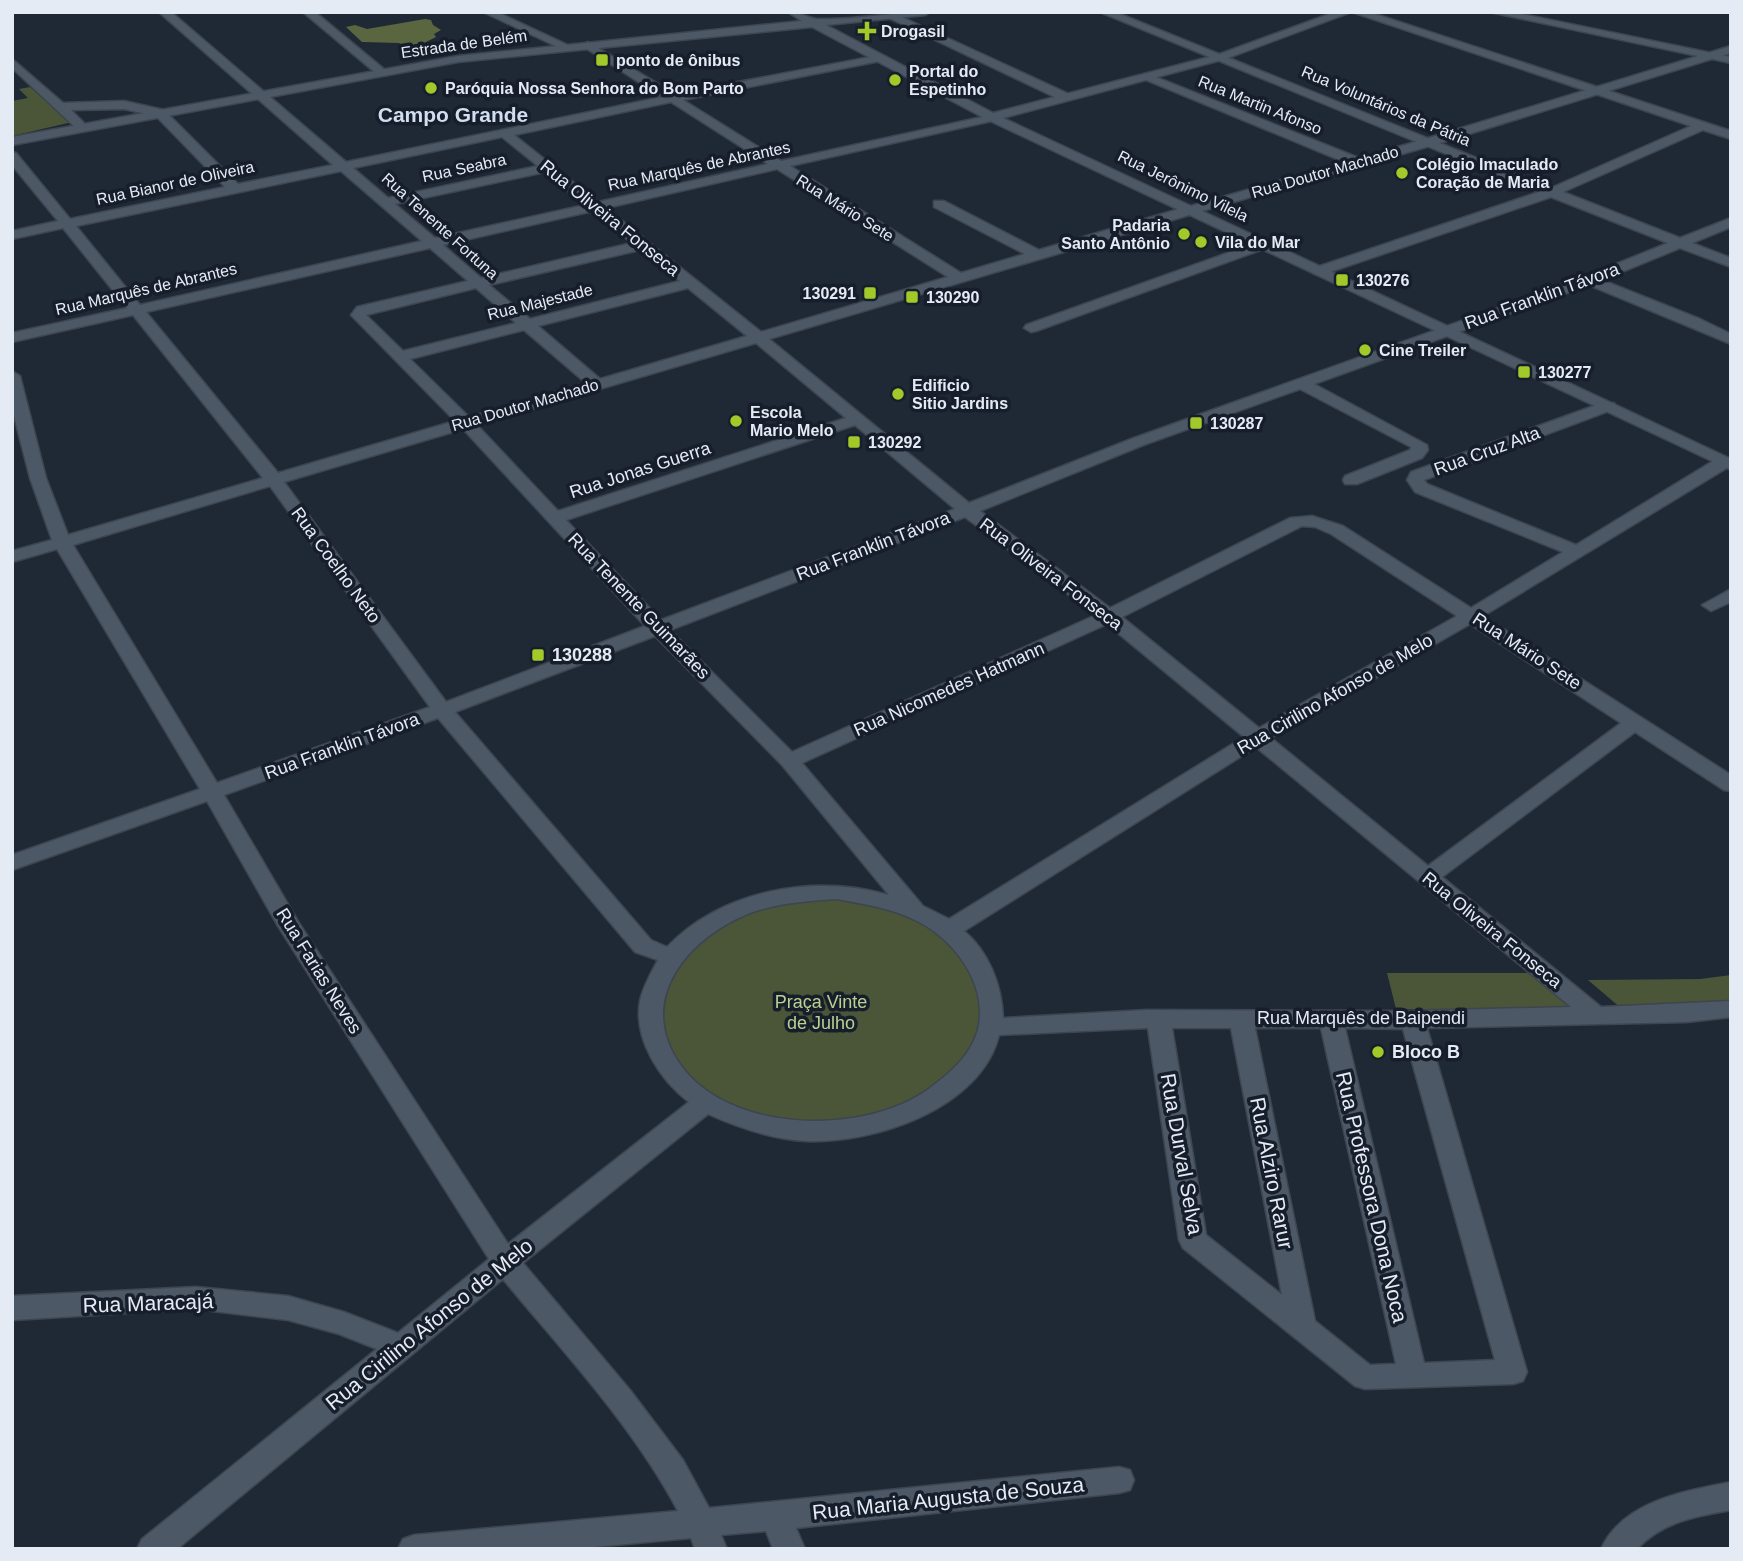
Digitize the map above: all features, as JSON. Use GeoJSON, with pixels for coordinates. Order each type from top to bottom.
{"type":"FeatureCollection","features":[{"type":"Feature","properties":{"kind":"street","name":"Rua Tenente Fortuna"},"geometry":{"type":"LineString","coordinates":[[164,12],[388,202],[478,284],[596,384]]}},
{"type":"Feature","properties":{"kind":"street"},"geometry":{"type":"LineString","coordinates":[[308,12],[381,72]]}},
{"type":"Feature","properties":{"kind":"street"},"geometry":{"type":"LineString","coordinates":[[488,12],[566,47]]}},
{"type":"Feature","properties":{"kind":"street","name":"Rua Jerônimo Vilela"},"geometry":{"type":"LineString","coordinates":[[793,12],[992,117],[1728,464]]}},
{"type":"Feature","properties":{"kind":"street","name":"Estrada de Belém"},"geometry":{"type":"LineString","coordinates":[[12,141],[478,56],[925,12]]}},
{"type":"Feature","properties":{"kind":"street","name":"Rua Voluntários da Pátria"},"geometry":{"type":"LineString","coordinates":[[1105,12],[1221,57],[1426,143],[1731,263]]}},
{"type":"Feature","properties":{"kind":"street","name":"Rua Marquês de Abrantes"},"geometry":{"type":"LineString","coordinates":[[12,338],[992,117],[1221,57],[1346,12]]}},
{"type":"Feature","properties":{"kind":"street"},"geometry":{"type":"LineString","coordinates":[[1357,12],[1731,135]]}},
{"type":"Feature","properties":{"kind":"street"},"geometry":{"type":"LineString","coordinates":[[1495,12],[1731,60]]}},
{"type":"Feature","properties":{"kind":"street"},"geometry":{"type":"LineString","coordinates":[[894,16],[1067,98]]}},
{"type":"Feature","properties":{"kind":"street","name":"Rua Mário Sete"},"geometry":{"type":"LineString","coordinates":[[589,45],[779,167],[961,279]]}},
{"type":"Feature","properties":{"kind":"street","name":"Rua Doutor Machado"},"geometry":{"type":"LineString","coordinates":[[12,557],[1359,163],[1731,49]]}},
{"type":"Feature","properties":{"kind":"street","name":"Rua Bianor de Oliveira"},"geometry":{"type":"LineString","coordinates":[[12,235],[344,165],[881,58]]}},
{"type":"Feature","properties":{"kind":"street"},"geometry":{"type":"LineString","coordinates":[[12,62],[83,128]]}},
{"type":"Feature","properties":{"kind":"street","name":"Rua Martin Afonso"},"geometry":{"type":"LineString","coordinates":[[1149,77],[1359,163]]}},
{"type":"Feature","properties":{"kind":"street"},"geometry":{"type":"LineString","coordinates":[[63,107],[120,104],[160,113],[234,188]]}},
{"type":"Feature","properties":{"kind":"street"},"geometry":{"type":"LineString","coordinates":[[1319,271],[1552,192],[1701,126]]}},
{"type":"Feature","properties":{"kind":"street","name":"Rua Oliveira Fonseca"},"geometry":{"type":"LineString","coordinates":[[504,133],[967,510],[1109,616],[1597,1016]]}},
{"type":"Feature","properties":{"kind":"street","name":"Rua Coelho Neto"},"geometry":{"type":"LineString","coordinates":[[12,156],[274,480],[442,710],[643,946],[673,956]]}},
{"type":"Feature","properties":{"kind":"street","name":"Rua Seabra"},"geometry":{"type":"LineString","coordinates":[[388,202],[548,168]]}},
{"type":"Feature","properties":{"kind":"street"},"geometry":{"type":"LineString","coordinates":[[939,204],[1039,256]]}},
{"type":"Feature","properties":{"kind":"street","name":"Rua Franklin Távora"},"geometry":{"type":"LineString","coordinates":[[12,863],[442,710],[656,626],[967,510],[1140,441],[1589,280],[1683,244],[1731,222]]}},
{"type":"Feature","properties":{"kind":"street"},"geometry":{"type":"LineString","coordinates":[[1031,328],[1264,244]]}},
{"type":"Feature","properties":{"kind":"street"},"geometry":{"type":"LineString","coordinates":[[478,284],[642,245]]}},
{"type":"Feature","properties":{"kind":"street"},"geometry":{"type":"LineString","coordinates":[[1589,280],[1731,340]]}},
{"type":"Feature","properties":{"kind":"street","name":"Rua Majestade"},"geometry":{"type":"LineString","coordinates":[[399,357],[524,323],[691,283]]}},
{"type":"Feature","properties":{"kind":"street","name":"Rua Tenente Guimarães"},"geometry":{"type":"LineString","coordinates":[[478,284],[360,311],[358,315],[466,423],[656,626],[789,761],[914,910]]}},
{"type":"Feature","properties":{"kind":"street","name":"Rua Farias Neves"},"geometry":{"type":"LineString","coordinates":[[12,376],[38,478],[62,542],[289,926],[505,1262],[620,1399],[671,1469],[706,1536]]}},
{"type":"Feature","properties":{"kind":"street"},"geometry":{"type":"LineString","coordinates":[[1303,384],[1419,445],[1420,450],[1416,454],[1351,480]]}},
{"type":"Feature","properties":{"kind":"street","name":"Rua Cruz Alta"},"geometry":{"type":"LineString","coordinates":[[1576,551],[1421,488],[1415,480],[1608,406]]}},
{"type":"Feature","properties":{"kind":"street","name":"Rua Jonas Guerra"},"geometry":{"type":"LineString","coordinates":[[554,518],[858,419]]}},
{"type":"Feature","properties":{"kind":"street","name":"Rua Cirilino Afonso de Melo"},"geometry":{"type":"LineString","coordinates":[[949,930],[1257,738],[1471,616],[1576,551],[1728,464]]}},
{"type":"Feature","properties":{"kind":"street","name":"Rua Nicomedes Hatmann"},"geometry":{"type":"LineString","coordinates":[[789,761],[1109,616],[1296,522],[1321,522]]}},
{"type":"Feature","properties":{"kind":"street","name":"Rua Mário Sete"},"geometry":{"type":"LineString","coordinates":[[1321,522],[1731,785]]}},
{"type":"Feature","properties":{"kind":"street"},"geometry":{"type":"LineString","coordinates":[[1711,605],[1731,594]]}},
{"type":"Feature","properties":{"kind":"street"},"geometry":{"type":"LineString","coordinates":[[1427,877],[1635,722]]}},
{"type":"Feature","properties":{"kind":"street"},"geometry":{"type":"LineString","coordinates":[[836,892],[886,900],[914,910],[949,930],[979,963],[991,995],[990,1027],[975,1062],[958,1081],[920,1108],[864,1127],[807,1131],[748,1121],[706,1102],[672,1072],[653,1033],[651,1022],[654,991],[673,956],[705,926],[760,901],[797,894],[836,892]]}},
{"type":"Feature","properties":{"kind":"street","name":"Rua Marquês de Baipendi"},"geometry":{"type":"LineString","coordinates":[[990,1027],[1159,1019],[1413,1020],[1597,1016],[1731,1009]]}},
{"type":"Feature","properties":{"kind":"street","name":"Rua Alziro Rarur"},"geometry":{"type":"LineString","coordinates":[[1241,1018],[1302,1327]]}},
{"type":"Feature","properties":{"kind":"street","name":"Rua Durval Selva"},"geometry":{"type":"LineString","coordinates":[[1159,1019],[1193,1240],[1365,1377],[1413,1376]]}},
{"type":"Feature","properties":{"kind":"street","name":"Rua Professora Dona Noca"},"geometry":{"type":"LineString","coordinates":[[1331,1019],[1413,1376]]}},
{"type":"Feature","properties":{"kind":"street"},"geometry":{"type":"LineString","coordinates":[[1413,1020],[1513,1372],[1413,1376]]}},
{"type":"Feature","properties":{"kind":"street","name":"Rua Cirilino Afonso de Melo"},"geometry":{"type":"LineString","coordinates":[[153,1549],[706,1102]]}},
{"type":"Feature","properties":{"kind":"street","name":"Rua Maracajá"},"geometry":{"type":"LineString","coordinates":[[12,1308],[196,1298],[288,1308],[344,1324],[402,1347]]}},
{"type":"Feature","properties":{"kind":"street","name":"Rua Maria Augusta de Souza"},"geometry":{"type":"LineString","coordinates":[[776,1516],[1119,1480]]}},
{"type":"Feature","properties":{"kind":"street"},"geometry":{"type":"LineString","coordinates":[[1617,1549],[1629,1533],[1670,1508],[1731,1496]]}},
{"type":"Feature","properties":{"kind":"street"},"geometry":{"type":"LineString","coordinates":[[414,1549],[706,1536],[776,1516],[789,1549]]}},
{"type":"Feature","properties":{"kind":"green space"},"geometry":{"type":"Polygon","coordinates":[[[431,20],[433,25],[441,30],[434,34],[436,37],[422,44],[404,46],[399,43],[362,42],[346,27],[355,25],[367,29],[431,20]]]}},
{"type":"Feature","properties":{"kind":"green space"},"geometry":{"type":"Polygon","coordinates":[[[30,87],[68,123],[12,136],[12,101],[28,98],[19,89],[30,87]]]}},
{"type":"Feature","properties":{"kind":"green space","name":"Praça Vinte de Julho"},"geometry":{"type":"Polygon","coordinates":[[[836,892],[937,922],[991,995],[975,1062],[888,1121],[748,1121],[672,1072],[651,1022],[673,955],[731,912],[836,892]]]}},
{"type":"Feature","properties":{"kind":"green space"},"geometry":{"type":"Polygon","coordinates":[[[1387,973],[1537,973],[1573,1005],[1560,1010],[1396,1009],[1387,973]]]}},
{"type":"Feature","properties":{"kind":"green space"},"geometry":{"type":"Polygon","coordinates":[[[1731,975],[1731,1003],[1622,1009],[1588,980],[1700,979],[1731,975]]]}},
{"type":"Feature","properties":{"kind":"place","name":"Drogasil"},"geometry":{"type":"Point","coordinates":[867,31]}},
{"type":"Feature","properties":{"kind":"place","name":"ponto de ônibus"},"geometry":{"type":"Point","coordinates":[602,60]}},
{"type":"Feature","properties":{"kind":"place","name":"Portal do Espetinho"},"geometry":{"type":"Point","coordinates":[895,80]}},
{"type":"Feature","properties":{"kind":"place","name":"Paróquia Nossa Senhora do Bom Parto"},"geometry":{"type":"Point","coordinates":[431,88]}},
{"type":"Feature","properties":{"kind":"place","name":"Colégio Imaculado Coração de Maria"},"geometry":{"type":"Point","coordinates":[1402,173]}},
{"type":"Feature","properties":{"kind":"place","name":"Padaria Santo Antônio"},"geometry":{"type":"Point","coordinates":[1184,234]}},
{"type":"Feature","properties":{"kind":"place","name":"Vila do Mar"},"geometry":{"type":"Point","coordinates":[1201,242]}},
{"type":"Feature","properties":{"kind":"place","name":"130276"},"geometry":{"type":"Point","coordinates":[1342,280]}},
{"type":"Feature","properties":{"kind":"place","name":"130291"},"geometry":{"type":"Point","coordinates":[870,293]}},
{"type":"Feature","properties":{"kind":"place","name":"130290"},"geometry":{"type":"Point","coordinates":[912,297]}},
{"type":"Feature","properties":{"kind":"place","name":"Cine Treiler"},"geometry":{"type":"Point","coordinates":[1365,350]}},
{"type":"Feature","properties":{"kind":"place","name":"130277"},"geometry":{"type":"Point","coordinates":[1524,372]}},
{"type":"Feature","properties":{"kind":"place","name":"Edificio Sitio Jardins"},"geometry":{"type":"Point","coordinates":[898,394]}},
{"type":"Feature","properties":{"kind":"place","name":"Escola Mario Melo"},"geometry":{"type":"Point","coordinates":[736,421]}},
{"type":"Feature","properties":{"kind":"place","name":"130287"},"geometry":{"type":"Point","coordinates":[1196,423]}},
{"type":"Feature","properties":{"kind":"place","name":"130292"},"geometry":{"type":"Point","coordinates":[854,442]}},
{"type":"Feature","properties":{"kind":"place","name":"130288"},"geometry":{"type":"Point","coordinates":[538,655]}},
{"type":"Feature","properties":{"kind":"place","name":"Bloco B"},"geometry":{"type":"Point","coordinates":[1378,1052]}},
{"type":"Feature","properties":{"kind":"district","name":"Campo Grande"},"geometry":{"type":"Point","coordinates":[453,114]}}]}
